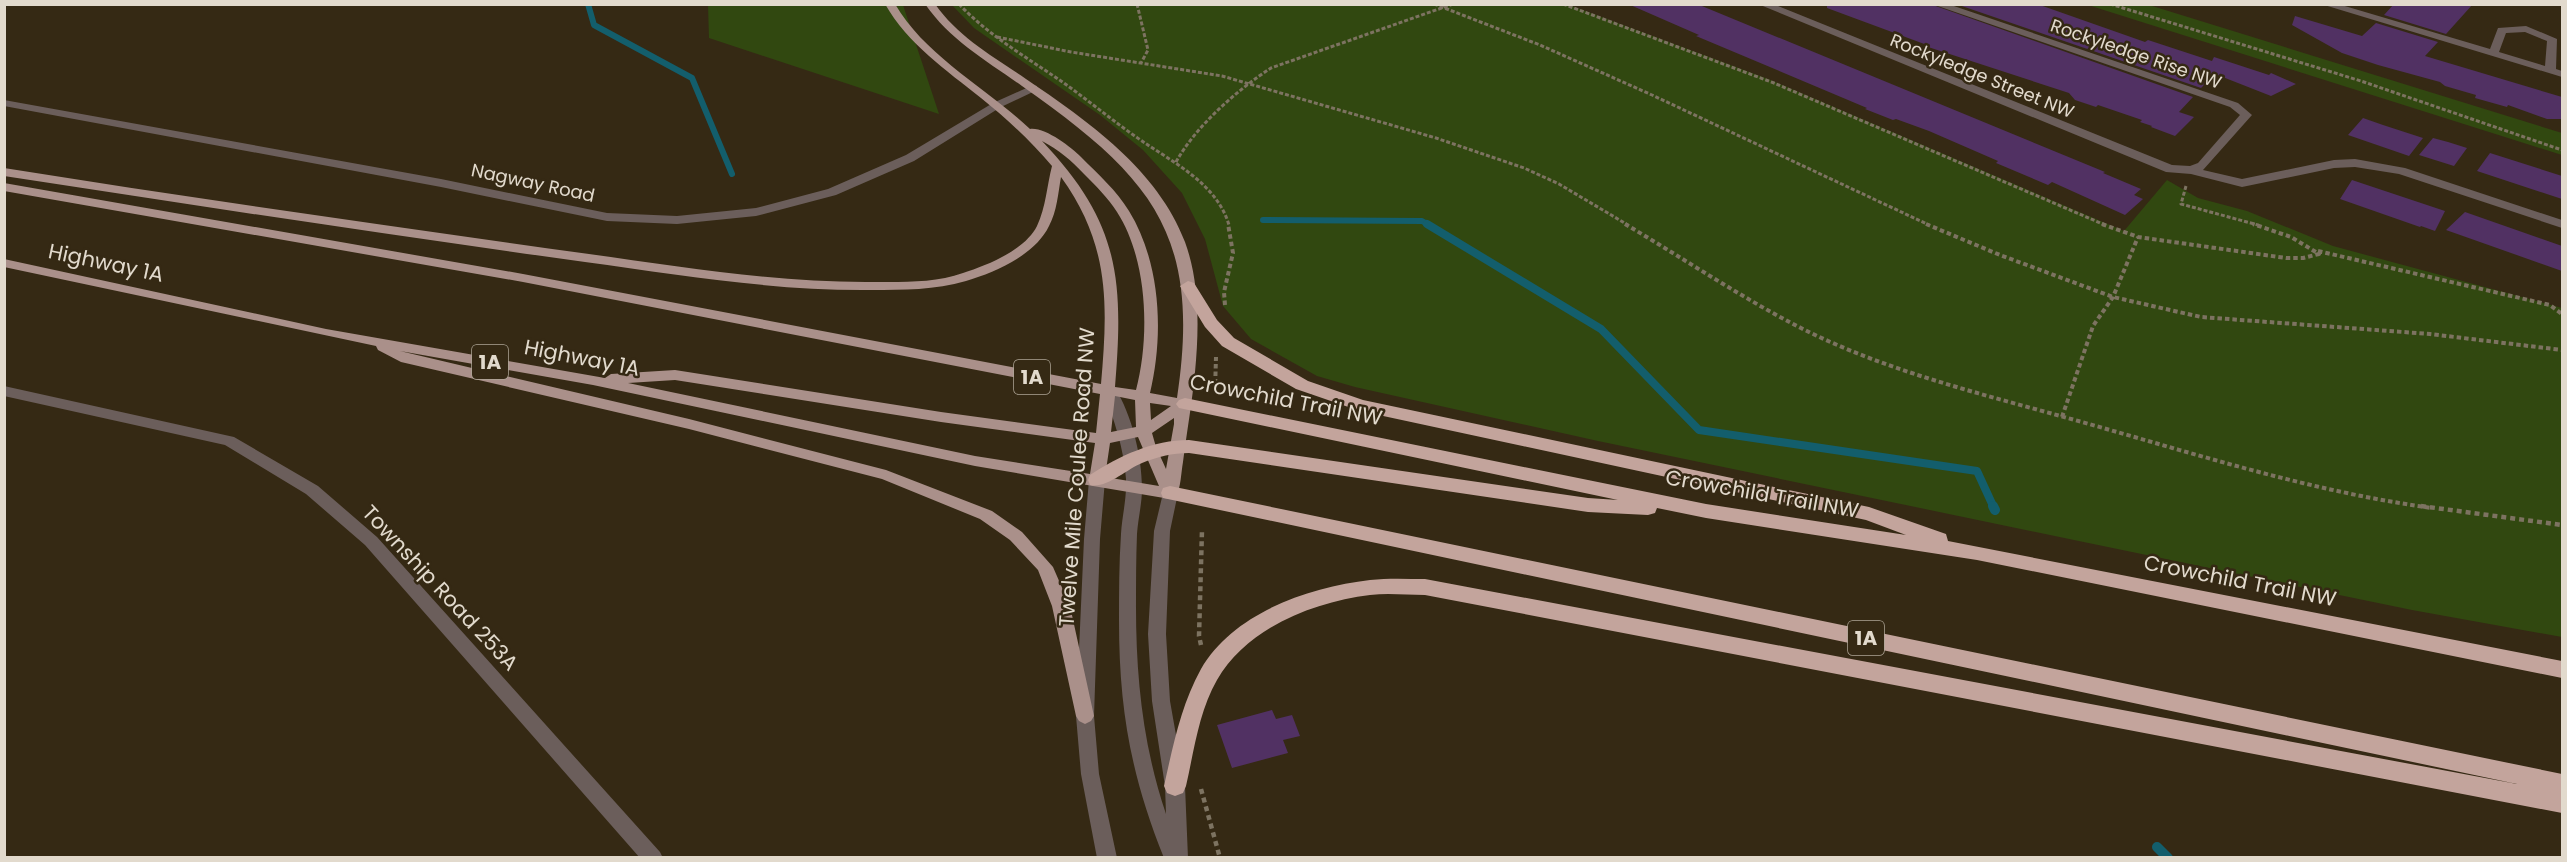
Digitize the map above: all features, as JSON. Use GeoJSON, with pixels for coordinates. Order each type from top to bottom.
{"type":"FeatureCollection","features":[{"type":"Feature","properties":{"kind":"highway"},"geometry":{"type":"LineString","coordinates":[[1188,286],[1212,324],[1228,342],[1302,386],[1360,405],[1869,514],[1977,553]]}},
{"type":"Feature","properties":{"kind":"highway","name":"Crowchild Trail NW"},"geometry":{"type":"LineString","coordinates":[[1185,404],[1706,511],[1977,553],[2562,670]]}},
{"type":"Feature","properties":{"kind":"highway"},"geometry":{"type":"LineString","coordinates":[[1097,480],[1130,460],[1176,446],[1231,452],[1588,505],[1706,511]]}},
{"type":"Feature","properties":{"kind":"highway","name":"1A"},"geometry":{"type":"LineString","coordinates":[[1170,493],[2562,784]]}},
{"type":"Feature","properties":{"kind":"highway"},"geometry":{"type":"LineString","coordinates":[[1175,786],[1190,718],[1199,696],[1218,660],[1240,638],[1265,621],[1308,602],[1363,588],[1425,587],[2562,804]]}},
{"type":"Feature","properties":{"kind":"main road","name":"Twelve Mile Coulee Road NW"},"geometry":{"type":"LineString","coordinates":[[890,4],[894,12],[922,44],[1023,127],[1058,164],[1079,194],[1098,230],[1110,272],[1110,392],[1097,480]]}},
{"type":"Feature","properties":{"kind":"main road"},"geometry":{"type":"LineString","coordinates":[[930,4],[933,11],[963,39],[1073,118],[1135,173],[1164,212],[1180,248],[1188,286],[1190,338],[1185,404],[1176,446],[1170,493]]}},
{"type":"Feature","properties":{"kind":"main road"},"geometry":{"type":"LineString","coordinates":[[1023,127],[1065,148],[1101,184],[1123,211],[1136,236],[1146,270],[1151,312],[1148,373],[1142,397],[1144,431],[1151,453],[1170,493]]}},
{"type":"Feature","properties":{"kind":"main road"},"geometry":{"type":"LineString","coordinates":[[4,172],[248,211],[517,249],[705,274],[843,287],[937,285],[974,274],[1009,258],[1044,227],[1058,164]]}},
{"type":"Feature","properties":{"kind":"main road","name":"Crowchild Trail NW"},"geometry":{"type":"LineString","coordinates":[[4,187],[523,278],[1110,392],[1185,404]]}},
{"type":"Feature","properties":{"kind":"main road","name":"Highway 1A"},"geometry":{"type":"LineString","coordinates":[[4,263],[370,340],[593,380],[975,461],[1097,480]]}},
{"type":"Feature","properties":{"kind":"main road"},"geometry":{"type":"LineString","coordinates":[[370,340],[401,357],[689,424],[886,475],[986,515],[1016,536],[1045,567],[1061,606],[1085,716]]}},
{"type":"Feature","properties":{"kind":"main road"},"geometry":{"type":"LineString","coordinates":[[593,380],[675,375],[1103,440],[1144,431],[1185,404]]}},
{"type":"Feature","properties":{"kind":"main road","name":"1A"},"geometry":{"type":"LineString","coordinates":[[1097,480],[1170,493]]}},
{"type":"Feature","properties":{"kind":"street","name":"Rockyledge Street NW"},"geometry":{"type":"LineString","coordinates":[[1763,4],[2170,169],[2191,170],[2242,183],[2334,164],[2355,163],[2402,171],[2562,224]]}},
{"type":"Feature","properties":{"kind":"street","name":"Rockyledge Rise NW"},"geometry":{"type":"LineString","coordinates":[[1937,4],[2234,105],[2246,115],[2202,166],[2191,170]]}},
{"type":"Feature","properties":{"kind":"street"},"geometry":{"type":"LineString","coordinates":[[2326,4],[2562,74]]}},
{"type":"Feature","properties":{"kind":"street"},"geometry":{"type":"LineString","coordinates":[[2493,54],[2502,30],[2526,29],[2552,39],[2550,71]]}},
{"type":"Feature","properties":{"kind":"street","name":"Nagway Road"},"geometry":{"type":"LineString","coordinates":[[4,104],[429,181],[607,217],[677,220],[756,212],[832,192],[910,158],[997,105],[1033,88]]}},
{"type":"Feature","properties":{"kind":"street","name":"Township Road 253A"},"geometry":{"type":"LineString","coordinates":[[4,391],[229,441],[312,490],[371,541],[653,858]]}},
{"type":"Feature","properties":{"kind":"street"},"geometry":{"type":"LineString","coordinates":[[1110,392],[1119,410],[1134,486],[1129,532],[1128,676],[1136,749],[1152,808],[1174,858]]}},
{"type":"Feature","properties":{"kind":"street","name":"Twelve Mile Coulee Road NW"},"geometry":{"type":"LineString","coordinates":[[1097,480],[1092,539],[1085,716],[1090,774],[1107,858]]}},
{"type":"Feature","properties":{"kind":"street"},"geometry":{"type":"LineString","coordinates":[[1170,493],[1162,531],[1157,634],[1161,701],[1175,786],[1178,858]]}},
{"type":"Feature","properties":{"kind":"path"},"geometry":{"type":"LineString","coordinates":[[959,4],[971,17],[997,37],[1071,52],[1203,72],[1436,138],[1524,168],[1559,184],[1766,309],[1805,330],[1842,347],[1926,378],[2289,480],[2398,503],[2562,525]]}},
{"type":"Feature","properties":{"kind":"path"},"geometry":{"type":"LineString","coordinates":[[1137,4],[1148,50],[1141,63]]}},
{"type":"Feature","properties":{"kind":"path"},"geometry":{"type":"LineString","coordinates":[[1434,4],[1540,45],[1652,94],[1928,224],[2000,255],[2113,297],[2201,317],[2430,334],[2562,350]]}},
{"type":"Feature","properties":{"kind":"path"},"geometry":{"type":"LineString","coordinates":[[1176,162],[1179,155],[1220,107],[1271,68],[1452,4]]}},
{"type":"Feature","properties":{"kind":"path"},"geometry":{"type":"LineString","coordinates":[[1563,4],[1774,83],[2114,229],[2138,237],[2286,258],[2316,256],[2319,254],[2315,250]]}},
{"type":"Feature","properties":{"kind":"path"},"geometry":{"type":"LineString","coordinates":[[2110,4],[2361,81],[2562,150]]}},
{"type":"Feature","properties":{"kind":"path"},"geometry":{"type":"LineString","coordinates":[[2191,170],[2181,204],[2244,221],[2315,250],[2550,304],[2562,314]]}},
{"type":"Feature","properties":{"kind":"path"},"geometry":{"type":"LineString","coordinates":[[2062,417],[2093,326],[2113,297],[2138,237]]}},
{"type":"Feature","properties":{"kind":"path"},"geometry":{"type":"LineString","coordinates":[[1215,392],[1216,350]]}},
{"type":"Feature","properties":{"kind":"path"},"geometry":{"type":"LineString","coordinates":[[1201,646],[1199,636],[1202,530]]}},
{"type":"Feature","properties":{"kind":"green space"},"geometry":{"type":"Polygon","coordinates":[[[708,5],[903,5],[939,114],[709,38],[708,5]]]}},
{"type":"Feature","properties":{"kind":"green space"},"geometry":{"type":"Polygon","coordinates":[[[952,5],[1569,5],[1768,79],[2124,231],[2167,180],[2198,198],[2247,211],[2333,246],[2562,308],[2562,637],[2412,610],[1598,441],[1355,387],[1317,376],[1251,339],[1223,306],[1205,239],[1182,193],[1143,150],[1100,115],[974,28],[952,5]]]}},
{"type":"Feature","properties":{"kind":"green space"},"geometry":{"type":"Polygon","coordinates":[[[2088,5],[2149,5],[2562,133],[2562,155],[2088,5]]]}},
{"type":"Feature","properties":{"kind":"building"},"geometry":{"type":"Polygon","coordinates":[[[1628,4],[1697,4],[2105,172],[2103,173],[2141,189],[2134,195],[2143,199],[2125,215],[2052,182],[2048,185],[1996,163],[1998,161],[1929,131],[1865,109],[1867,108],[1696,36],[1699,35],[1628,4]]]}},
{"type":"Feature","properties":{"kind":"building"},"geometry":{"type":"Polygon","coordinates":[[[1827,4],[1930,4],[2193,97],[2179,112],[2194,117],[2175,136],[2140,122],[2142,120],[2075,100],[2069,93],[1925,46],[1927,45],[1827,8],[1827,4]]]}},
{"type":"Feature","properties":{"kind":"building"},"geometry":{"type":"Polygon","coordinates":[[[1956,4],[2037,4],[2145,42],[2148,40],[2212,61],[2214,57],[2269,75],[2271,73],[2296,84],[2271,96],[2215,74],[2201,88],[1956,4]]]}},
{"type":"Feature","properties":{"kind":"building"},"geometry":{"type":"Polygon","coordinates":[[[2394,4],[2473,4],[2446,34],[2384,15],[2394,4]]]}},
{"type":"Feature","properties":{"kind":"building"},"geometry":{"type":"Polygon","coordinates":[[[2295,16],[2362,36],[2376,23],[2438,42],[2425,56],[2562,97],[2562,119],[2547,119],[2508,105],[2507,107],[2475,98],[2476,95],[2445,86],[2440,82],[2342,53],[2292,25],[2295,16]]]}},
{"type":"Feature","properties":{"kind":"building"},"geometry":{"type":"Polygon","coordinates":[[[2363,118],[2423,138],[2409,156],[2348,135],[2363,118]]]}},
{"type":"Feature","properties":{"kind":"building"},"geometry":{"type":"Polygon","coordinates":[[[2433,138],[2467,148],[2454,166],[2419,155],[2433,138]]]}},
{"type":"Feature","properties":{"kind":"building"},"geometry":{"type":"Polygon","coordinates":[[[2490,153],[2562,176],[2562,199],[2477,171],[2490,153]]]}},
{"type":"Feature","properties":{"kind":"building"},"geometry":{"type":"Polygon","coordinates":[[[2352,180],[2445,211],[2435,231],[2420,227],[2340,199],[2352,180]]]}},
{"type":"Feature","properties":{"kind":"building"},"geometry":{"type":"Polygon","coordinates":[[[2465,212],[2562,246],[2562,271],[2446,230],[2465,212]]]}},
{"type":"Feature","properties":{"kind":"building"},"geometry":{"type":"Polygon","coordinates":[[[1272,710],[1276,719],[1292,715],[1300,736],[1283,740],[1288,753],[1232,768],[1217,725],[1272,710]]]}},
{"type":"Feature","properties":{"kind":"waterway"},"geometry":{"type":"LineString","coordinates":[[588,4],[594,25],[692,78],[732,174]]}},
{"type":"Feature","properties":{"kind":"waterway"},"geometry":{"type":"LineString","coordinates":[[1263,220],[1422,221],[1429,225]]}},
{"type":"Feature","properties":{"kind":"waterway"},"geometry":{"type":"LineString","coordinates":[[1427,224],[1601,329],[1699,430],[1977,471],[1994,508]]}},
{"type":"Feature","properties":{"kind":"waterway"},"geometry":{"type":"LineString","coordinates":[[2157,847],[2168,858]]}}]}
